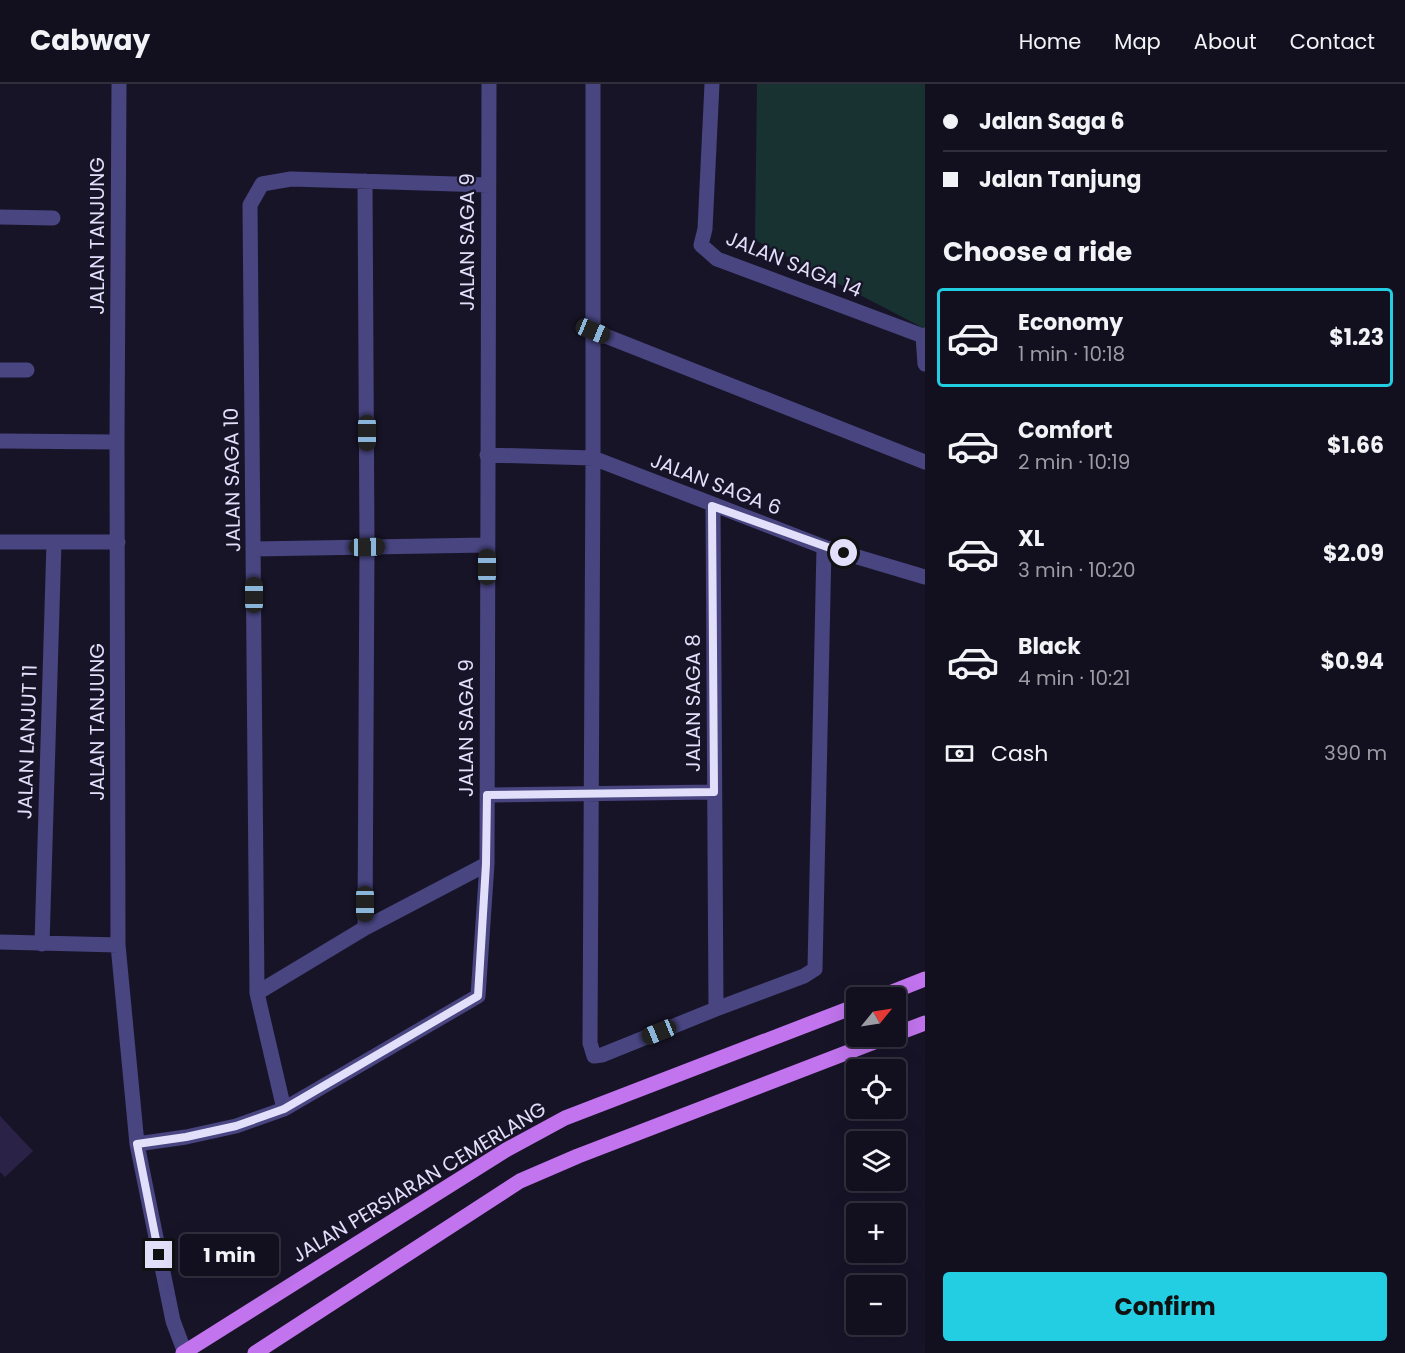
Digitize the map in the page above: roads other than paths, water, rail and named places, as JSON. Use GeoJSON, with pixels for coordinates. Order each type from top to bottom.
{"type":"FeatureCollection","features":[{"type":"Feature","properties":{"kind":"main road"},"geometry":{"type":"LineString","coordinates":[[905,987],[925,979]]}},
{"type":"Feature","properties":{"kind":"main road","name":"JALAN PERSIARAN CEMERLANG"},"geometry":{"type":"LineString","coordinates":[[184,1353],[506,1149],[566,1118],[846,1010]]}},
{"type":"Feature","properties":{"kind":"main road"},"geometry":{"type":"LineString","coordinates":[[906,1030],[925,1023]]}},
{"type":"Feature","properties":{"kind":"main road"},"geometry":{"type":"LineString","coordinates":[[255,1353],[520,1181],[578,1156],[861,1047]]}},
{"type":"Feature","properties":{"kind":"street","name":"JALAN TANJUNG"},"geometry":{"type":"LineString","coordinates":[[119,84],[118,945],[137,1144],[172,1321],[184,1353]]}},
{"type":"Feature","properties":{"kind":"street","name":"JALAN SAGA 9"},"geometry":{"type":"LineString","coordinates":[[137,1144],[226,1128],[284,1109],[478,996],[486,864],[487,795],[489,84]]}},
{"type":"Feature","properties":{"kind":"street"},"geometry":{"type":"LineString","coordinates":[[593,84],[590,1043],[594,1056],[603,1055],[804,976],[815,969],[824,547]]}},
{"type":"Feature","properties":{"kind":"street","name":"JALAN SAGA 14"},"geometry":{"type":"LineString","coordinates":[[712,84],[705,229],[701,246],[717,259],[924,336]]}},
{"type":"Feature","properties":{"kind":"street","name":"JALAN SAGA 10"},"geometry":{"type":"LineString","coordinates":[[284,1109],[257,993],[250,205],[262,184],[291,179],[488,185]]}},
{"type":"Feature","properties":{"kind":"street"},"geometry":{"type":"LineString","coordinates":[[365,181],[367,547],[365,928]]}},
{"type":"Feature","properties":{"kind":"street"},"geometry":{"type":"LineString","coordinates":[[0,217],[53,218]]}},
{"type":"Feature","properties":{"kind":"street"},"geometry":{"type":"LineString","coordinates":[[593,331],[925,462]]}},
{"type":"Feature","properties":{"kind":"street"},"geometry":{"type":"LineString","coordinates":[[924,336],[925,364]]}},
{"type":"Feature","properties":{"kind":"street"},"geometry":{"type":"LineString","coordinates":[[0,370],[27,370]]}},
{"type":"Feature","properties":{"kind":"street"},"geometry":{"type":"LineString","coordinates":[[0,441],[117,442]]}},
{"type":"Feature","properties":{"kind":"street","name":"JALAN SAGA 6"},"geometry":{"type":"LineString","coordinates":[[488,455],[593,458],[712,506],[824,547],[925,577]]}},
{"type":"Feature","properties":{"kind":"street","name":"JALAN SAGA 8"},"geometry":{"type":"LineString","coordinates":[[712,506],[716,1009]]}},
{"type":"Feature","properties":{"kind":"street"},"geometry":{"type":"LineString","coordinates":[[0,542],[118,542]]}},
{"type":"Feature","properties":{"kind":"street","name":"JALAN LANJUT 11"},"geometry":{"type":"LineString","coordinates":[[42,944],[54,542]]}},
{"type":"Feature","properties":{"kind":"street"},"geometry":{"type":"LineString","coordinates":[[254,549],[487,545]]}},
{"type":"Feature","properties":{"kind":"street"},"geometry":{"type":"LineString","coordinates":[[487,795],[714,792]]}},
{"type":"Feature","properties":{"kind":"street"},"geometry":{"type":"LineString","coordinates":[[257,993],[365,928],[486,864]]}},
{"type":"Feature","properties":{"kind":"street"},"geometry":{"type":"LineString","coordinates":[[0,942],[118,945]]}}]}
